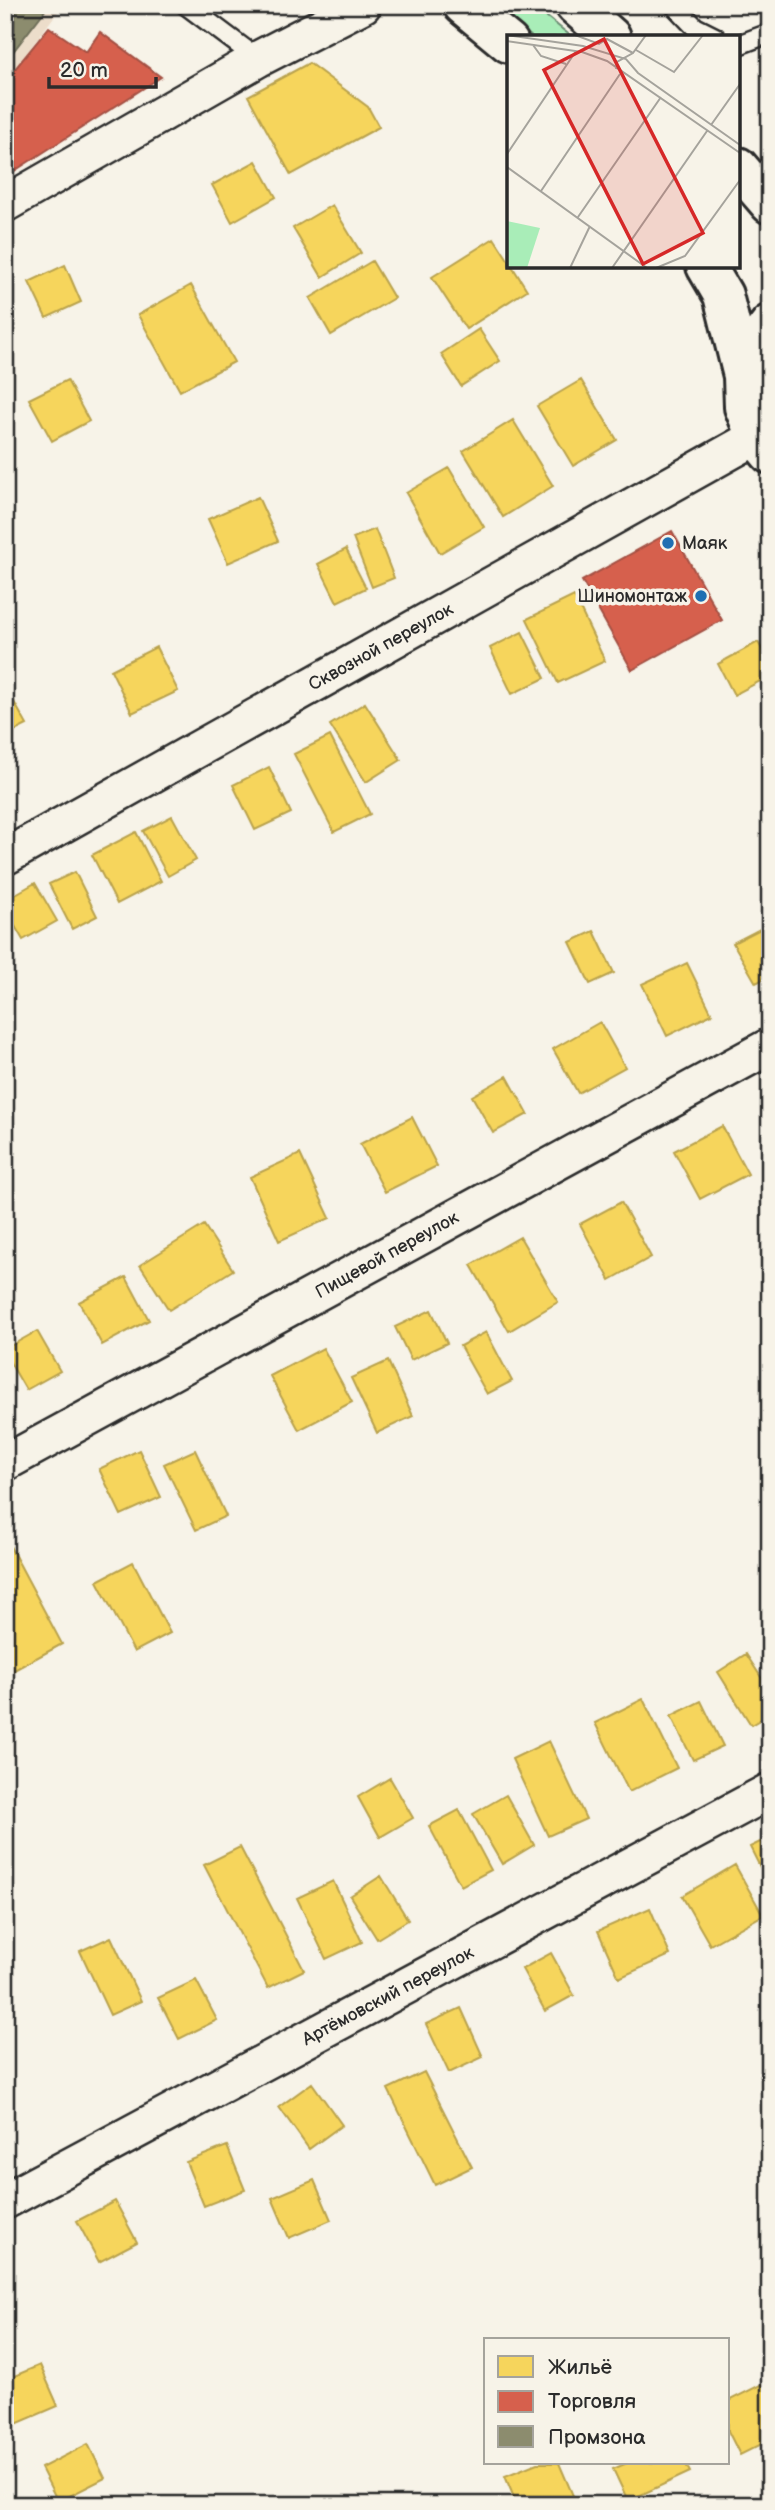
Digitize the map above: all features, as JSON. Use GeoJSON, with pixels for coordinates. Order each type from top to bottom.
{"type":"FeatureCollection","features":[{"type":"Feature","properties":{"kind":"main road"},"geometry":{"type":"LineString","coordinates":[[463,5],[507,41]]}},
{"type":"Feature","properties":{"kind":"main road"},"geometry":{"type":"LineString","coordinates":[[575,5],[609,35]]}},
{"type":"Feature","properties":{"kind":"main road"},"geometry":{"type":"LineString","coordinates":[[740,169],[770,204]]}},
{"type":"Feature","properties":{"kind":"main road"},"geometry":{"type":"LineString","coordinates":[[707,268],[723,295],[743,376],[744,407],[763,446]]}},
{"type":"Feature","properties":{"kind":"main road"},"geometry":{"type":"LineString","coordinates":[[743,376],[750,350],[770,324]]}},
{"type":"Feature","properties":{"kind":"street"},"geometry":{"type":"LineString","coordinates":[[5,204],[258,60],[363,5]]}},
{"type":"Feature","properties":{"kind":"street","name":"Сквозной переулок"},"geometry":{"type":"LineString","coordinates":[[5,857],[763,446]]}},
{"type":"Feature","properties":{"kind":"street","name":"Пищевой переулок"},"geometry":{"type":"LineString","coordinates":[[5,1464],[770,1046]]}},
{"type":"Feature","properties":{"kind":"street","name":"Артёмовский переулок"},"geometry":{"type":"LineString","coordinates":[[5,2201],[770,1791]]}},
{"type":"Feature","properties":{"kind":"lane"},"geometry":{"type":"LineString","coordinates":[[186,5],[258,60]]}},
{"type":"Feature","properties":{"kind":"lane"},"geometry":{"type":"LineString","coordinates":[[674,5],[695,27],[711,35]]}},
{"type":"Feature","properties":{"kind":"lane"},"geometry":{"type":"LineString","coordinates":[[740,44],[770,33]]}},
{"type":"Feature","properties":{"kind":"shaded area"},"geometry":{"type":"Polygon","coordinates":[[[5,5],[63,5],[5,81],[5,5]]]}},
{"type":"Feature","properties":{"kind":"green space"},"geometry":{"type":"Polygon","coordinates":[[[492,5],[532,5],[570,35],[530,35],[492,5]]]}},
{"type":"Feature","properties":{"kind":"building: Жильё"},"geometry":{"type":"Polygon","coordinates":[[[309,63],[368,107],[379,127],[291,175],[248,96],[309,63]]]}},
{"type":"Feature","properties":{"kind":"building: Жильё"},"geometry":{"type":"Polygon","coordinates":[[[256,161],[276,197],[232,222],[212,185],[256,161]]]}},
{"type":"Feature","properties":{"kind":"building: Жильё"},"geometry":{"type":"Polygon","coordinates":[[[332,205],[361,253],[322,277],[293,228],[332,205]]]}},
{"type":"Feature","properties":{"kind":"building: Жильё"},"geometry":{"type":"Polygon","coordinates":[[[494,238],[507,258],[507,268],[513,268],[527,290],[466,329],[432,277],[494,238]]]}},
{"type":"Feature","properties":{"kind":"building: Жильё"},"geometry":{"type":"Polygon","coordinates":[[[372,261],[394,298],[331,335],[310,298],[372,261]]]}},
{"type":"Feature","properties":{"kind":"building: Жильё"},"geometry":{"type":"Polygon","coordinates":[[[65,265],[81,302],[46,318],[29,282],[65,265]]]}},
{"type":"Feature","properties":{"kind":"building: Жильё"},"geometry":{"type":"Polygon","coordinates":[[[191,285],[234,362],[180,391],[138,315],[191,285]]]}},
{"type":"Feature","properties":{"kind":"building: Жильё"},"geometry":{"type":"Polygon","coordinates":[[[479,329],[500,361],[461,386],[441,354],[479,329]]]}},
{"type":"Feature","properties":{"kind":"building: Жильё"},"geometry":{"type":"Polygon","coordinates":[[[67,380],[89,421],[52,441],[29,399],[67,380]]]}},
{"type":"Feature","properties":{"kind":"building: Жильё"},"geometry":{"type":"Polygon","coordinates":[[[581,380],[617,440],[573,466],[537,406],[581,380]]]}},
{"type":"Feature","properties":{"kind":"building: Жильё"},"geometry":{"type":"Polygon","coordinates":[[[513,420],[553,486],[503,517],[463,451],[513,420]]]}},
{"type":"Feature","properties":{"kind":"building: Жильё"},"geometry":{"type":"Polygon","coordinates":[[[449,468],[484,527],[440,553],[406,493],[449,468]]]}},
{"type":"Feature","properties":{"kind":"building: Жильё"},"geometry":{"type":"Polygon","coordinates":[[[258,497],[278,541],[228,563],[208,519],[258,497]]]}},
{"type":"Feature","properties":{"kind":"building: Жильё"},"geometry":{"type":"Polygon","coordinates":[[[375,529],[394,578],[372,587],[353,538],[375,529]]]}},
{"type":"Feature","properties":{"kind":"building: Жильё"},"geometry":{"type":"Polygon","coordinates":[[[346,549],[366,588],[337,602],[318,564],[346,549]]]}},
{"type":"Feature","properties":{"kind":"building: Жильё"},"geometry":{"type":"Polygon","coordinates":[[[574,596],[605,661],[558,683],[527,619],[574,596]]]}},
{"type":"Feature","properties":{"kind":"building: Жильё"},"geometry":{"type":"Polygon","coordinates":[[[522,632],[545,678],[512,694],[490,648],[522,632]]]}},
{"type":"Feature","properties":{"kind":"building: Жильё"},"geometry":{"type":"Polygon","coordinates":[[[758,642],[770,663],[770,676],[734,695],[718,664],[758,642]]]}},
{"type":"Feature","properties":{"kind":"building: Жильё"},"geometry":{"type":"Polygon","coordinates":[[[156,647],[178,691],[132,713],[111,670],[156,647]]]}},
{"type":"Feature","properties":{"kind":"building: Жильё"},"geometry":{"type":"Polygon","coordinates":[[[5,686],[27,725],[5,736],[5,686]]]}},
{"type":"Feature","properties":{"kind":"building: Жильё"},"geometry":{"type":"Polygon","coordinates":[[[365,703],[401,760],[366,782],[330,725],[365,703]]]}},
{"type":"Feature","properties":{"kind":"building: Жильё"},"geometry":{"type":"Polygon","coordinates":[[[330,736],[370,814],[334,832],[294,754],[330,736]]]}},
{"type":"Feature","properties":{"kind":"building: Жильё"},"geometry":{"type":"Polygon","coordinates":[[[269,767],[291,813],[255,830],[233,785],[269,767]]]}},
{"type":"Feature","properties":{"kind":"building: Жильё"},"geometry":{"type":"Polygon","coordinates":[[[172,816],[196,860],[168,876],[143,831],[172,816]]]}},
{"type":"Feature","properties":{"kind":"building: Жильё"},"geometry":{"type":"Polygon","coordinates":[[[136,832],[161,881],[117,904],[92,855],[136,832]]]}},
{"type":"Feature","properties":{"kind":"building: Жильё"},"geometry":{"type":"Polygon","coordinates":[[[75,872],[97,916],[72,929],[49,884],[75,872]]]}},
{"type":"Feature","properties":{"kind":"building: Жильё"},"geometry":{"type":"Polygon","coordinates":[[[35,883],[57,921],[23,940],[5,909],[5,900],[35,883]]]}},
{"type":"Feature","properties":{"kind":"building: Жильё"},"geometry":{"type":"Polygon","coordinates":[[[770,924],[770,976],[756,983],[733,943],[770,924]]]}},
{"type":"Feature","properties":{"kind":"building: Жильё"},"geometry":{"type":"Polygon","coordinates":[[[594,931],[614,973],[590,984],[570,942],[594,931]]]}},
{"type":"Feature","properties":{"kind":"building: Жильё"},"geometry":{"type":"Polygon","coordinates":[[[687,963],[712,1014],[667,1036],[642,984],[687,963]]]}},
{"type":"Feature","properties":{"kind":"building: Жильё"},"geometry":{"type":"Polygon","coordinates":[[[600,1022],[625,1067],[578,1093],[553,1049],[600,1022]]]}},
{"type":"Feature","properties":{"kind":"building: Жильё"},"geometry":{"type":"Polygon","coordinates":[[[507,1076],[528,1114],[493,1133],[472,1096],[507,1076]]]}},
{"type":"Feature","properties":{"kind":"building: Жильё"},"geometry":{"type":"Polygon","coordinates":[[[412,1117],[437,1166],[385,1192],[360,1144],[412,1117]]]}},
{"type":"Feature","properties":{"kind":"building: Жильё"},"geometry":{"type":"Polygon","coordinates":[[[722,1126],[748,1174],[700,1199],[674,1151],[722,1126]]]}},
{"type":"Feature","properties":{"kind":"building: Жильё"},"geometry":{"type":"Polygon","coordinates":[[[300,1154],[330,1218],[279,1241],[250,1177],[300,1154]]]}},
{"type":"Feature","properties":{"kind":"building: Жильё"},"geometry":{"type":"Polygon","coordinates":[[[621,1202],[651,1257],[610,1280],[580,1224],[621,1202]]]}},
{"type":"Feature","properties":{"kind":"building: Жильё"},"geometry":{"type":"Polygon","coordinates":[[[204,1225],[233,1270],[169,1310],[140,1265],[204,1225]]]}},
{"type":"Feature","properties":{"kind":"building: Жильё"},"geometry":{"type":"Polygon","coordinates":[[[520,1237],[558,1302],[509,1331],[471,1265],[520,1237]]]}},
{"type":"Feature","properties":{"kind":"building: Жильё"},"geometry":{"type":"Polygon","coordinates":[[[126,1277],[149,1320],[102,1345],[79,1302],[126,1277]]]}},
{"type":"Feature","properties":{"kind":"building: Жильё"},"geometry":{"type":"Polygon","coordinates":[[[431,1310],[447,1343],[411,1360],[395,1327],[431,1310]]]}},
{"type":"Feature","properties":{"kind":"building: Жильё"},"geometry":{"type":"Polygon","coordinates":[[[37,1331],[60,1371],[26,1390],[5,1354],[5,1349],[37,1331]]]}},
{"type":"Feature","properties":{"kind":"building: Жильё"},"geometry":{"type":"Polygon","coordinates":[[[486,1332],[512,1381],[487,1394],[460,1346],[486,1332]]]}},
{"type":"Feature","properties":{"kind":"building: Жильё"},"geometry":{"type":"Polygon","coordinates":[[[323,1348],[352,1402],[299,1430],[270,1376],[323,1348]]]}},
{"type":"Feature","properties":{"kind":"building: Жильё"},"geometry":{"type":"Polygon","coordinates":[[[388,1361],[413,1416],[377,1433],[351,1378],[388,1361]]]}},
{"type":"Feature","properties":{"kind":"building: Жильё"},"geometry":{"type":"Polygon","coordinates":[[[139,1450],[161,1497],[121,1515],[99,1469],[139,1450]]]}},
{"type":"Feature","properties":{"kind":"building: Жильё"},"geometry":{"type":"Polygon","coordinates":[[[195,1450],[226,1516],[196,1530],[164,1464],[195,1450]]]}},
{"type":"Feature","properties":{"kind":"building: Жильё"},"geometry":{"type":"Polygon","coordinates":[[[5,1537],[62,1644],[5,1675],[5,1537]]]}},
{"type":"Feature","properties":{"kind":"building: Жильё"},"geometry":{"type":"Polygon","coordinates":[[[133,1562],[170,1633],[134,1652],[97,1581],[133,1562]]]}},
{"type":"Feature","properties":{"kind":"building: Жильё"},"geometry":{"type":"Polygon","coordinates":[[[746,1654],[770,1691],[770,1714],[751,1725],[718,1672],[746,1654]]]}},
{"type":"Feature","properties":{"kind":"building: Жильё"},"geometry":{"type":"Polygon","coordinates":[[[643,1699],[677,1768],[629,1792],[595,1723],[643,1699]]]}},
{"type":"Feature","properties":{"kind":"building: Жильё"},"geometry":{"type":"Polygon","coordinates":[[[701,1701],[723,1746],[693,1760],[671,1716],[701,1701]]]}},
{"type":"Feature","properties":{"kind":"building: Жильё"},"geometry":{"type":"Polygon","coordinates":[[[549,1741],[586,1819],[548,1836],[512,1759],[549,1741]]]}},
{"type":"Feature","properties":{"kind":"building: Жильё"},"geometry":{"type":"Polygon","coordinates":[[[390,1778],[413,1818],[380,1837],[358,1797],[390,1778]]]}},
{"type":"Feature","properties":{"kind":"building: Жильё"},"geometry":{"type":"Polygon","coordinates":[[[506,1795],[534,1845],[502,1864],[473,1814],[506,1795]]]}},
{"type":"Feature","properties":{"kind":"building: Жильё"},"geometry":{"type":"Polygon","coordinates":[[[459,1810],[491,1870],[461,1886],[429,1826],[459,1810]]]}},
{"type":"Feature","properties":{"kind":"building: Жильё"},"geometry":{"type":"Polygon","coordinates":[[[770,1837],[770,1887],[750,1847],[770,1837]]]}},
{"type":"Feature","properties":{"kind":"building: Жильё"},"geometry":{"type":"Polygon","coordinates":[[[240,1847],[304,1970],[268,1988],[204,1865],[240,1847]]]}},
{"type":"Feature","properties":{"kind":"building: Жильё"},"geometry":{"type":"Polygon","coordinates":[[[735,1865],[763,1915],[710,1945],[682,1896],[735,1865]]]}},
{"type":"Feature","properties":{"kind":"building: Жильё"},"geometry":{"type":"Polygon","coordinates":[[[381,1876],[408,1920],[377,1939],[350,1896],[381,1876]]]}},
{"type":"Feature","properties":{"kind":"building: Жильё"},"geometry":{"type":"Polygon","coordinates":[[[333,1881],[362,1942],[326,1959],[297,1898],[333,1881]]]}},
{"type":"Feature","properties":{"kind":"building: Жильё"},"geometry":{"type":"Polygon","coordinates":[[[650,1908],[670,1955],[619,1978],[598,1931],[650,1908]]]}},
{"type":"Feature","properties":{"kind":"building: Жильё"},"geometry":{"type":"Polygon","coordinates":[[[111,1937],[141,2001],[110,2015],[80,1951],[111,1937]]]}},
{"type":"Feature","properties":{"kind":"building: Жильё"},"geometry":{"type":"Polygon","coordinates":[[[551,1953],[574,1995],[545,2011],[522,1969],[551,1953]]]}},
{"type":"Feature","properties":{"kind":"building: Жильё"},"geometry":{"type":"Polygon","coordinates":[[[196,1980],[217,2020],[179,2039],[158,1998],[196,1980]]]}},
{"type":"Feature","properties":{"kind":"building: Жильё"},"geometry":{"type":"Polygon","coordinates":[[[461,2008],[483,2057],[449,2073],[426,2024],[461,2008]]]}},
{"type":"Feature","properties":{"kind":"building: Жильё"},"geometry":{"type":"Polygon","coordinates":[[[424,2072],[472,2167],[435,2185],[388,2089],[424,2072]]]}},
{"type":"Feature","properties":{"kind":"building: Жильё"},"geometry":{"type":"Polygon","coordinates":[[[312,2083],[342,2125],[309,2149],[279,2107],[312,2083]]]}},
{"type":"Feature","properties":{"kind":"building: Жильё"},"geometry":{"type":"Polygon","coordinates":[[[227,2146],[245,2190],[204,2206],[186,2162],[227,2146]]]}},
{"type":"Feature","properties":{"kind":"building: Жильё"},"geometry":{"type":"Polygon","coordinates":[[[314,2180],[331,2220],[289,2238],[272,2198],[314,2180]]]}},
{"type":"Feature","properties":{"kind":"building: Жильё"},"geometry":{"type":"Polygon","coordinates":[[[115,2201],[137,2242],[99,2262],[77,2221],[115,2201]]]}},
{"type":"Feature","properties":{"kind":"building: Жильё"},"geometry":{"type":"Polygon","coordinates":[[[40,2365],[58,2406],[9,2427],[5,2418],[5,2380],[40,2365]]]}},
{"type":"Feature","properties":{"kind":"building: Жильё"},"geometry":{"type":"Polygon","coordinates":[[[770,2380],[770,2440],[740,2455],[730,2435],[730,2400],[770,2380]]]}},
{"type":"Feature","properties":{"kind":"building: Жильё"},"geometry":{"type":"Polygon","coordinates":[[[88,2444],[105,2478],[58,2502],[41,2468],[88,2444]]]}},
{"type":"Feature","properties":{"kind":"building: Жильё"},"geometry":{"type":"Polygon","coordinates":[[[535,2464],[559,2464],[577,2505],[517,2505],[505,2476],[535,2464]]]}},
{"type":"Feature","properties":{"kind":"building: Жильё"},"geometry":{"type":"Polygon","coordinates":[[[625,2464],[686,2464],[690,2472],[628,2501],[613,2469],[625,2464]]]}},
{"type":"Feature","properties":{"kind":"building: Торговля"},"geometry":{"type":"Polygon","coordinates":[[[49,27],[86,52],[100,32],[161,77],[5,177],[5,81],[49,27]]]}},
{"type":"Feature","properties":{"kind":"building: Торговля"},"geometry":{"type":"Polygon","coordinates":[[[672,531],[722,620],[632,670],[582,581],[672,531]]]}},
{"type":"Feature","properties":{"kind":"building: Промзона"},"geometry":{"type":"Polygon","coordinates":[[[8,5],[49,5],[5,62],[5,9],[8,5]]]}},
{"type":"Feature","properties":{"kind":"place","name":"Маяк"},"geometry":{"type":"Point","coordinates":[668,543]}},
{"type":"Feature","properties":{"kind":"place","name":"Шиномонтаж"},"geometry":{"type":"Point","coordinates":[701,596]}}]}
